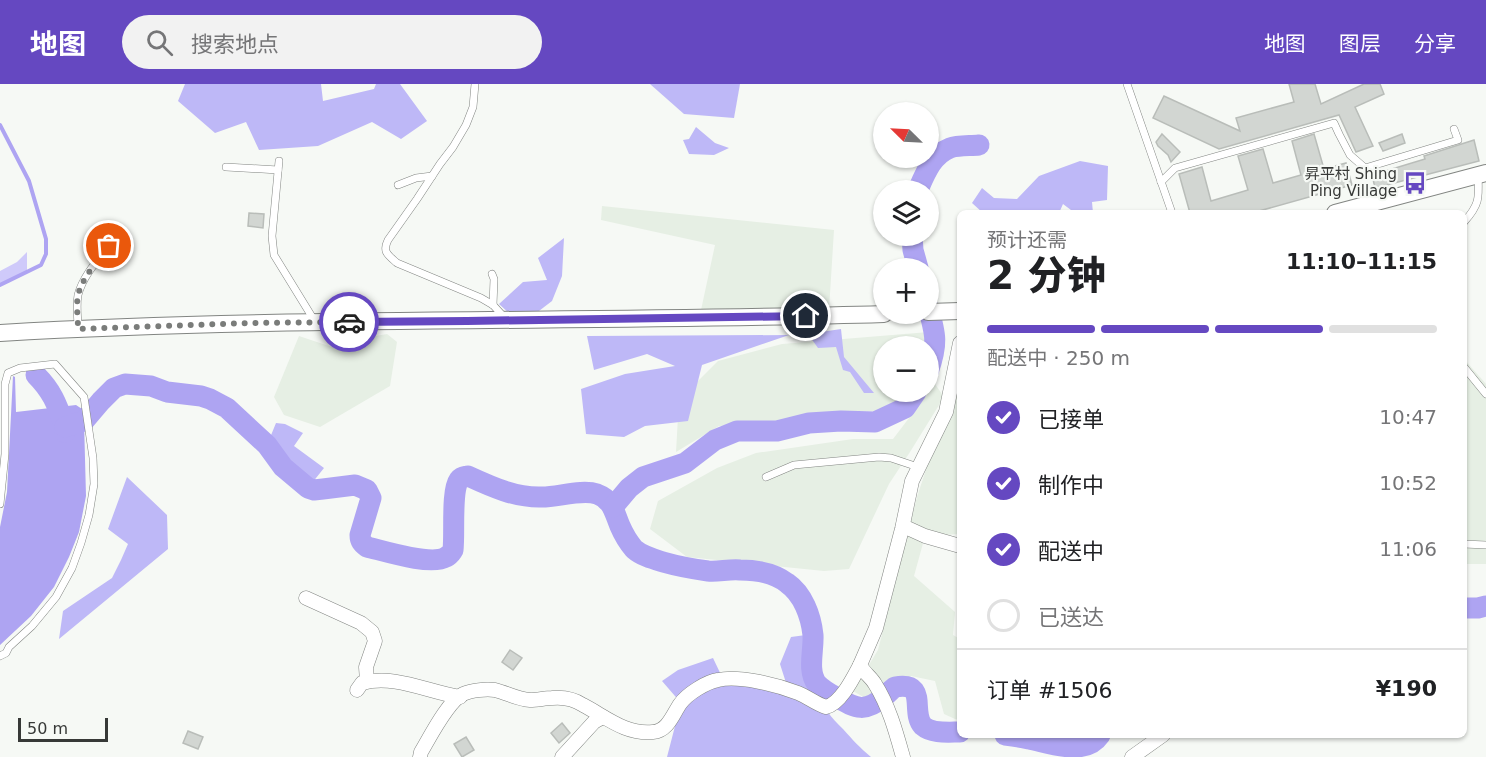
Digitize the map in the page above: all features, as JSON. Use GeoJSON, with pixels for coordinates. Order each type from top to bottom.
{"type":"FeatureCollection","features":[{"type":"Feature","properties":{"kind":"street"},"geometry":{"type":"LineString","coordinates":[[1346,210],[1482,174]]}},
{"type":"Feature","properties":{"kind":"street"},"geometry":{"type":"LineString","coordinates":[[939,312],[957,311]]}},
{"type":"Feature","properties":{"kind":"street"},"geometry":{"type":"LineString","coordinates":[[0,333],[315,322],[873,314]]}},
{"type":"Feature","properties":{"kind":"street"},"geometry":{"type":"LineString","coordinates":[[420,757],[452,703],[463,694],[481,690],[495,690],[522,699],[569,699],[638,733],[657,732],[668,725],[683,699],[697,689],[717,680],[740,678],[788,689],[826,707],[833,705],[860,665],[876,628],[903,526],[912,481],[946,412],[957,358]]}},
{"type":"Feature","properties":{"kind":"street"},"geometry":{"type":"LineString","coordinates":[[903,526],[925,536],[957,545]]}},
{"type":"Feature","properties":{"kind":"street"},"geometry":{"type":"LineString","coordinates":[[306,598],[361,623],[372,632],[375,641],[362,686],[374,679],[404,683],[460,697]]}},
{"type":"Feature","properties":{"kind":"street"},"geometry":{"type":"LineString","coordinates":[[860,665],[865,674],[874,682],[890,712],[903,757]]}},
{"type":"Feature","properties":{"kind":"street"},"geometry":{"type":"LineString","coordinates":[[562,757],[594,722],[603,717]]}},
{"type":"Feature","properties":{"kind":"street"},"geometry":{"type":"LineString","coordinates":[[1132,757],[1159,738]]}},
{"type":"Feature","properties":{"kind":"lane"},"geometry":{"type":"LineString","coordinates":[[475,84],[474,107],[466,125],[388,240],[385,250],[397,263],[481,298],[493,305],[501,315],[509,320]]}},
{"type":"Feature","properties":{"kind":"lane"},"geometry":{"type":"LineString","coordinates":[[1127,84],[1171,210]]}},
{"type":"Feature","properties":{"kind":"lane"},"geometry":{"type":"LineString","coordinates":[[1161,182],[1175,168],[1334,123],[1350,155],[1365,168],[1458,140],[1454,129]]}},
{"type":"Feature","properties":{"kind":"lane"},"geometry":{"type":"LineString","coordinates":[[279,160],[272,236],[274,255],[315,322]]}},
{"type":"Feature","properties":{"kind":"lane"},"geometry":{"type":"LineString","coordinates":[[226,167],[278,170]]}},
{"type":"Feature","properties":{"kind":"lane"},"geometry":{"type":"LineString","coordinates":[[1467,219],[1479,200],[1482,174]]}},
{"type":"Feature","properties":{"kind":"lane"},"geometry":{"type":"LineString","coordinates":[[398,185],[416,178],[432,176]]}},
{"type":"Feature","properties":{"kind":"lane"},"geometry":{"type":"LineString","coordinates":[[78,329],[78,297],[81,286],[109,246]]}},
{"type":"Feature","properties":{"kind":"lane"},"geometry":{"type":"LineString","coordinates":[[492,274],[494,279],[493,305]]}},
{"type":"Feature","properties":{"kind":"lane"},"geometry":{"type":"LineString","coordinates":[[0,504],[5,454],[5,384],[8,374],[20,368],[55,364],[84,397],[93,458],[94,483],[89,515],[72,568],[56,597],[38,619],[9,646],[6,653],[0,656]]}},
{"type":"Feature","properties":{"kind":"lane"},"geometry":{"type":"LineString","coordinates":[[1467,371],[1486,394]]}},
{"type":"Feature","properties":{"kind":"lane"},"geometry":{"type":"LineString","coordinates":[[766,477],[794,465],[879,457],[891,458],[918,467]]}},
{"type":"Feature","properties":{"kind":"lane"},"geometry":{"type":"LineString","coordinates":[[1467,544],[1486,545]]}},
{"type":"Feature","properties":{"kind":"shaded area"},"geometry":{"type":"Polygon","coordinates":[[[185,84],[321,84],[323,101],[374,89],[376,84],[400,84],[427,121],[401,139],[372,122],[318,146],[259,150],[246,122],[215,133],[178,101],[185,84]]]}},
{"type":"Feature","properties":{"kind":"shaded area"},"geometry":{"type":"Polygon","coordinates":[[[650,84],[740,84],[734,118],[684,114],[650,84]]]}},
{"type":"Feature","properties":{"kind":"shaded area"},"geometry":{"type":"Polygon","coordinates":[[[696,127],[715,143],[729,148],[714,155],[689,154],[683,140],[689,139],[696,127]]]}},
{"type":"Feature","properties":{"kind":"shaded area"},"geometry":{"type":"Polygon","coordinates":[[[1080,161],[1108,166],[1107,200],[1092,202],[1093,210],[1071,210],[1063,204],[1060,210],[980,210],[972,203],[982,188],[994,198],[1017,199],[1039,176],[1080,161]]]}},
{"type":"Feature","properties":{"kind":"shaded area"},"geometry":{"type":"Polygon","coordinates":[[[602,206],[834,230],[829,310],[701,310],[715,245],[601,220],[602,206]]]}},
{"type":"Feature","properties":{"kind":"shaded area"},"geometry":{"type":"Polygon","coordinates":[[[564,238],[562,276],[552,301],[535,314],[510,314],[499,304],[523,282],[547,280],[538,258],[564,238]]]}},
{"type":"Feature","properties":{"kind":"shaded area"},"geometry":{"type":"Polygon","coordinates":[[[27,252],[27,272],[0,285],[0,271],[17,262],[27,252]]]}},
{"type":"Feature","properties":{"kind":"shaded area"},"geometry":{"type":"Polygon","coordinates":[[[841,329],[844,357],[873,393],[864,393],[850,372],[843,370],[836,347],[818,348],[808,334],[841,329]]]}},
{"type":"Feature","properties":{"kind":"shaded area"},"geometry":{"type":"Polygon","coordinates":[[[929,332],[928,336],[880,336],[929,332]]]}},
{"type":"Feature","properties":{"kind":"shaded area"},"geometry":{"type":"Polygon","coordinates":[[[387,334],[397,342],[390,386],[320,427],[284,415],[274,397],[299,336],[338,349],[367,347],[370,337],[387,334]]]}},
{"type":"Feature","properties":{"kind":"shaded area"},"geometry":{"type":"Polygon","coordinates":[[[789,335],[702,365],[688,421],[645,426],[624,437],[586,434],[581,389],[625,374],[675,366],[647,354],[594,370],[587,336],[789,335]]]}},
{"type":"Feature","properties":{"kind":"shaded area"},"geometry":{"type":"Polygon","coordinates":[[[873,337],[873,402],[901,402],[877,411],[811,413],[764,424],[719,426],[676,452],[678,417],[691,388],[718,361],[782,344],[873,337]]]}},
{"type":"Feature","properties":{"kind":"shaded area"},"geometry":{"type":"Polygon","coordinates":[[[957,355],[957,534],[925,536],[914,576],[955,612],[953,635],[957,637],[957,719],[944,714],[935,681],[911,676],[879,706],[853,691],[878,650],[917,497],[943,418],[957,355]]]}},
{"type":"Feature","properties":{"kind":"shaded area"},"geometry":{"type":"Polygon","coordinates":[[[1467,362],[1486,384],[1486,564],[1467,564],[1467,362]]]}},
{"type":"Feature","properties":{"kind":"shaded area"},"geometry":{"type":"Polygon","coordinates":[[[13,376],[15,377],[16,412],[76,405],[82,409],[86,496],[79,532],[54,587],[31,616],[0,645],[0,527],[7,492],[13,376]]]}},
{"type":"Feature","properties":{"kind":"shaded area"},"geometry":{"type":"Polygon","coordinates":[[[939,390],[944,397],[889,484],[849,569],[824,571],[687,557],[650,529],[658,501],[717,468],[756,453],[853,439],[893,439],[921,402],[939,402],[939,390]]]}},
{"type":"Feature","properties":{"kind":"shaded area"},"geometry":{"type":"Polygon","coordinates":[[[276,423],[285,424],[303,433],[294,446],[324,468],[308,488],[283,467],[267,445],[276,423]]]}},
{"type":"Feature","properties":{"kind":"shaded area"},"geometry":{"type":"Polygon","coordinates":[[[127,477],[167,515],[168,549],[59,639],[63,611],[112,578],[128,544],[108,529],[127,477]]]}},
{"type":"Feature","properties":{"kind":"shaded area"},"geometry":{"type":"Polygon","coordinates":[[[813,634],[812,665],[815,677],[820,686],[832,694],[827,711],[871,757],[667,757],[681,703],[662,681],[678,670],[713,658],[723,679],[788,689],[780,664],[791,637],[813,634]]]}},
{"type":"Feature","properties":{"kind":"building"},"geometry":{"type":"Polygon","coordinates":[[[1289,84],[1315,84],[1321,104],[1364,84],[1380,84],[1384,94],[1355,107],[1373,146],[1356,152],[1339,115],[1219,149],[1153,118],[1164,96],[1240,131],[1236,118],[1294,102],[1289,84]]]}},
{"type":"Feature","properties":{"kind":"building"},"geometry":{"type":"Polygon","coordinates":[[[1162,134],[1180,152],[1171,162],[1156,142],[1162,134]]]}},
{"type":"Feature","properties":{"kind":"building"},"geometry":{"type":"Polygon","coordinates":[[[1314,134],[1324,169],[1346,163],[1352,185],[1263,210],[1189,210],[1179,174],[1202,167],[1211,201],[1248,190],[1238,156],[1263,149],[1273,183],[1301,175],[1292,141],[1314,134]]]}},
{"type":"Feature","properties":{"kind":"building"},"geometry":{"type":"Polygon","coordinates":[[[1402,134],[1405,143],[1383,151],[1379,143],[1402,134]]]}},
{"type":"Feature","properties":{"kind":"building"},"geometry":{"type":"Polygon","coordinates":[[[1474,140],[1479,161],[1375,188],[1372,175],[1425,159],[1424,156],[1474,140]]]}},
{"type":"Feature","properties":{"kind":"building"},"geometry":{"type":"Polygon","coordinates":[[[249,213],[264,214],[263,228],[248,226],[249,213]]]}},
{"type":"Feature","properties":{"kind":"building"},"geometry":{"type":"Polygon","coordinates":[[[510,650],[522,658],[513,670],[502,662],[510,650]]]}},
{"type":"Feature","properties":{"kind":"building"},"geometry":{"type":"Polygon","coordinates":[[[562,723],[570,733],[559,743],[551,733],[562,723]]]}},
{"type":"Feature","properties":{"kind":"building"},"geometry":{"type":"Polygon","coordinates":[[[188,731],[203,737],[198,749],[183,743],[188,731]]]}},
{"type":"Feature","properties":{"kind":"building"},"geometry":{"type":"Polygon","coordinates":[[[466,737],[474,750],[462,757],[454,744],[466,737]]]}},
{"type":"Feature","properties":{"kind":"waterway"},"geometry":{"type":"LineString","coordinates":[[0,125],[29,181],[46,239],[46,254],[41,265],[0,285]]}},
{"type":"Feature","properties":{"kind":"waterway"},"geometry":{"type":"LineString","coordinates":[[922,180],[938,155],[944,151],[957,146],[979,145]]}},
{"type":"Feature","properties":{"kind":"waterway"},"geometry":{"type":"LineString","coordinates":[[913,246],[915,258]]}},
{"type":"Feature","properties":{"kind":"waterway"},"geometry":{"type":"LineString","coordinates":[[933,324],[935,336]]}},
{"type":"Feature","properties":{"kind":"waterway"},"geometry":{"type":"LineString","coordinates":[[36,375],[54,399],[65,432]]}},
{"type":"Feature","properties":{"kind":"waterway"},"geometry":{"type":"LineString","coordinates":[[65,427],[84,421],[114,388],[125,384],[151,386],[167,392],[210,399],[227,408],[267,445],[283,467],[308,488],[314,490],[355,485],[367,490],[371,498],[360,535],[362,542],[367,547],[419,559],[439,559],[447,556],[453,550],[455,493],[462,477],[468,476],[495,488],[523,496],[548,497],[584,492],[597,494],[610,503],[628,541],[634,549],[644,555],[655,560],[702,570],[746,570],[765,573],[782,580],[793,588],[802,599],[810,620],[813,635],[812,673],[817,684],[826,691],[850,704],[866,707],[878,701],[895,687],[905,686],[915,693],[919,720],[923,726],[936,731],[957,732]]}},
{"type":"Feature","properties":{"kind":"waterway"},"geometry":{"type":"LineString","coordinates":[[613,507],[629,488],[643,477],[685,463],[715,440],[737,431],[777,431],[809,423],[875,422],[905,408],[909,402]]}},
{"type":"Feature","properties":{"kind":"waterway"},"geometry":{"type":"LineString","coordinates":[[1467,608],[1486,606]]}},
{"type":"Feature","properties":{"kind":"waterway"},"geometry":{"type":"LineString","coordinates":[[1023,738],[1067,747],[1086,745],[1097,738]]}},
{"type":"Feature","properties":{"kind":"way so far"},"geometry":{"type":"LineString","coordinates":[[109,246],[81,286],[77,307],[78,329],[349,322]]}},
{"type":"Feature","properties":{"kind":"place","name":"昇平村 Shing Ping Village"},"geometry":{"type":"Point","coordinates":[1415,183]}},
{"type":"Feature","properties":{"kind":"route"},"geometry":{"type":"LineString","coordinates":[[349,322],[806,316]]}}]}
